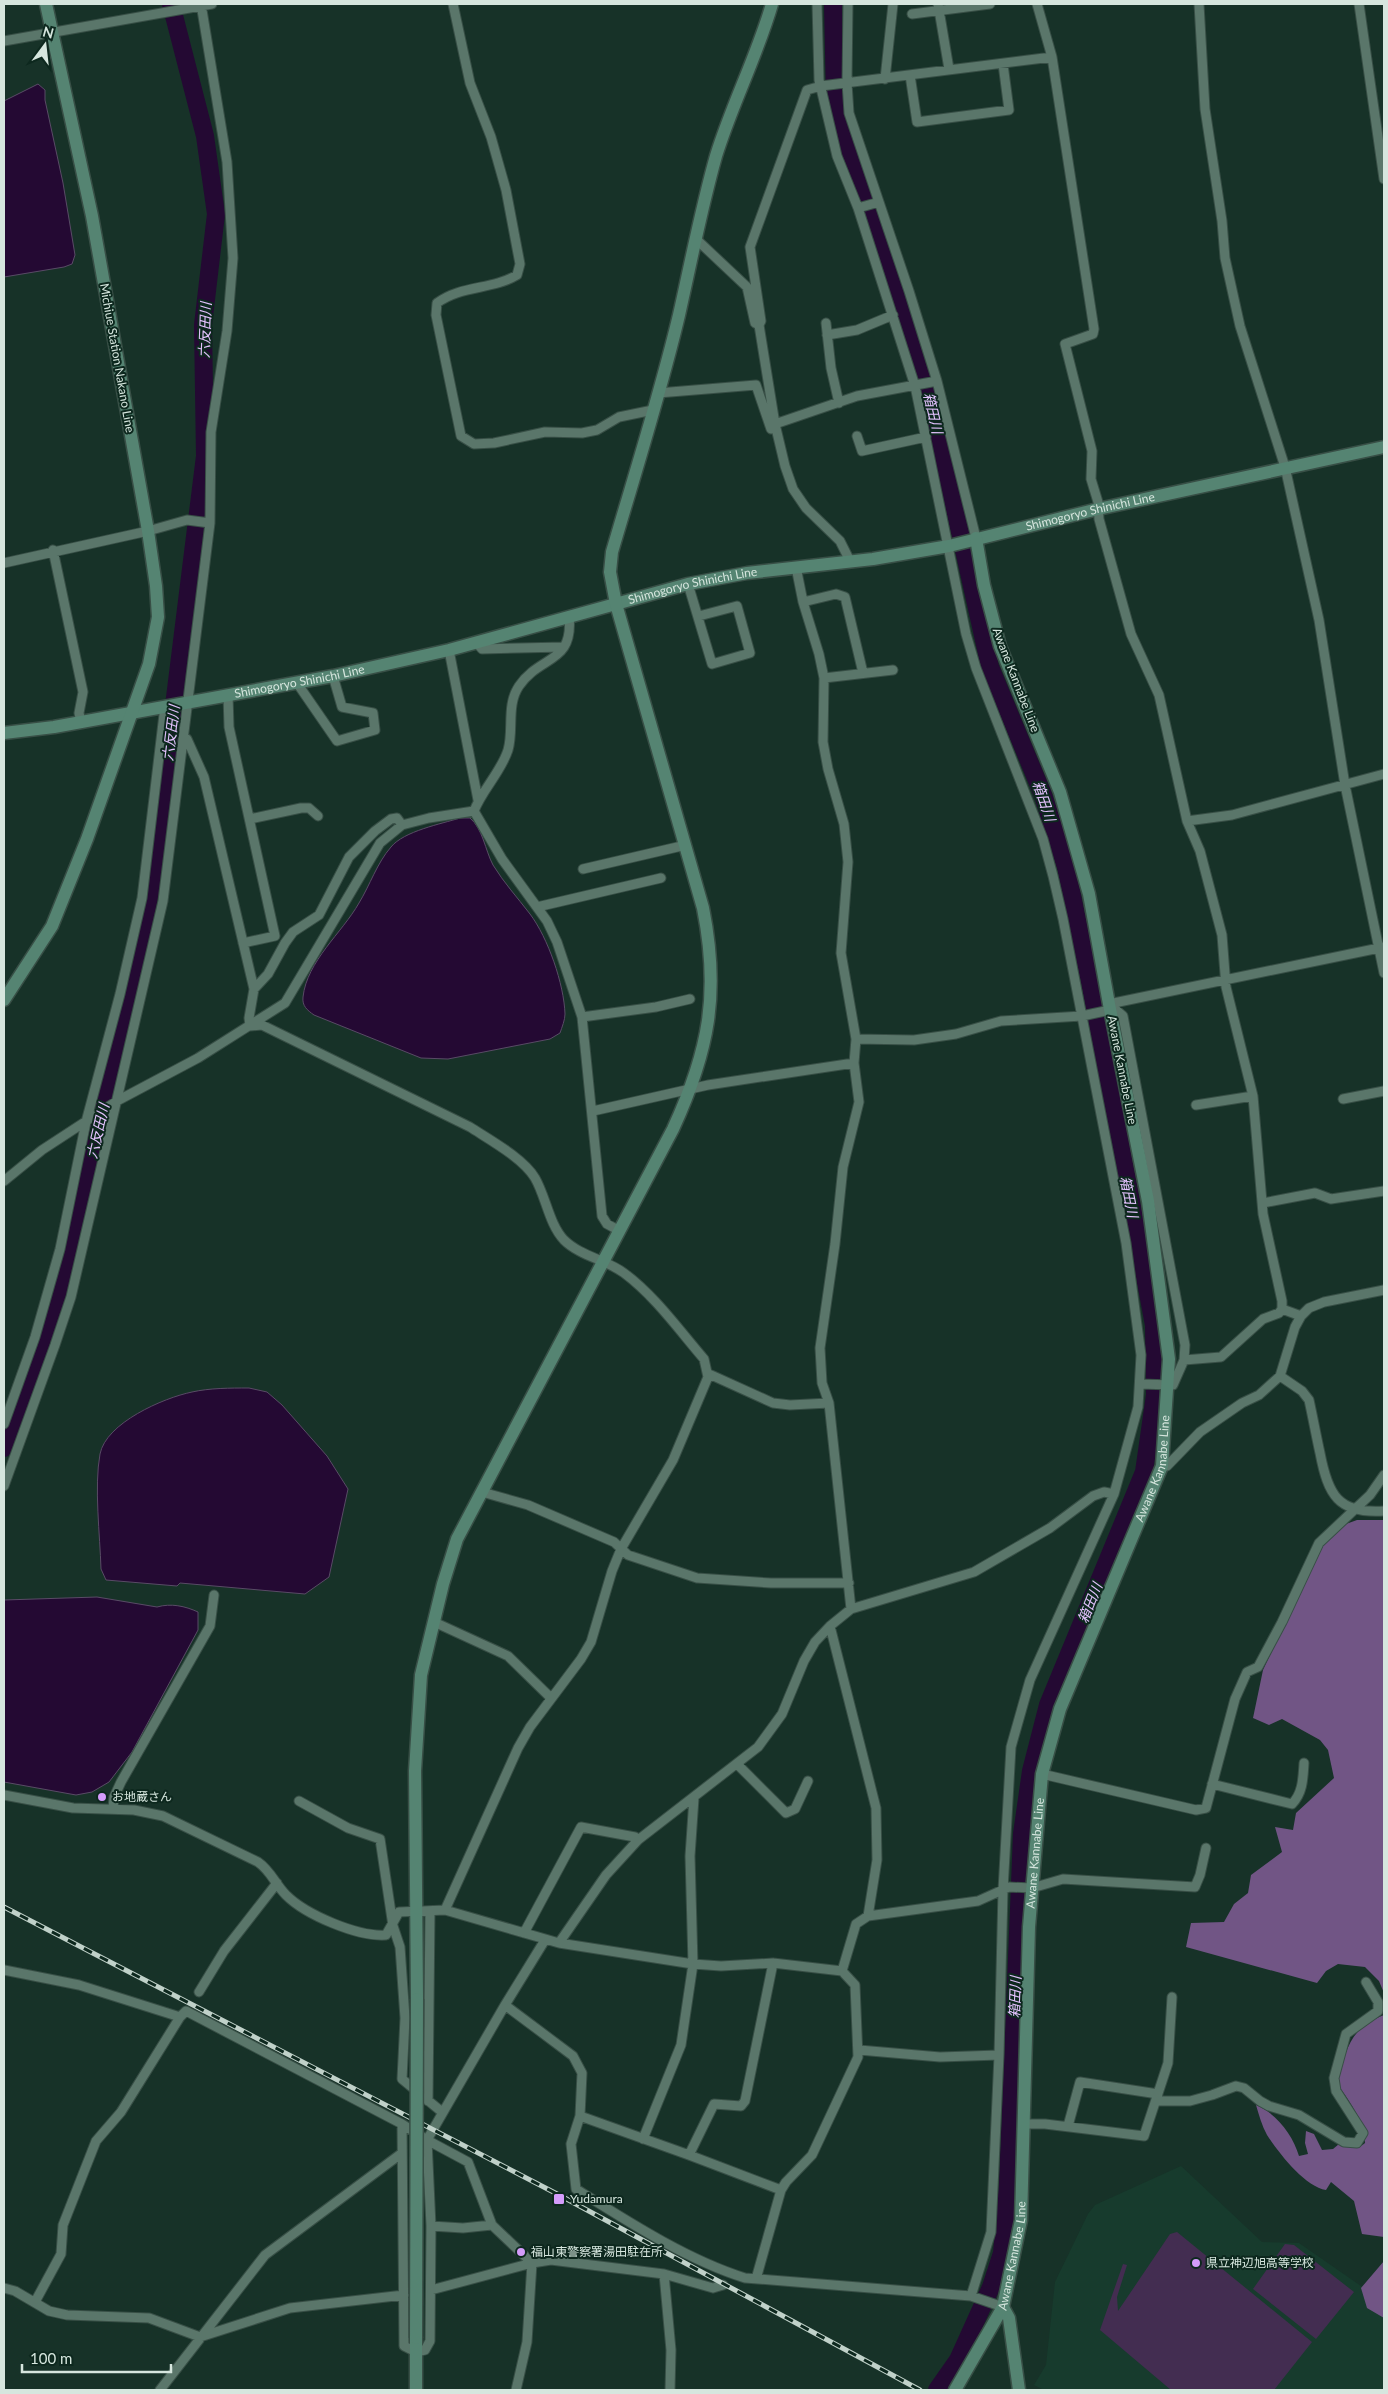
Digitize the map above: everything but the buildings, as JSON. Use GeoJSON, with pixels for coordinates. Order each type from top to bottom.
{"type":"FeatureCollection","features":[{"type":"Feature","properties":{"kind":"main road","name":"Michiue Station Nakano Line"},"geometry":{"type":"LineString","coordinates":[[4,1000],[52,926],[87,839],[148,664],[158,617],[156,586],[148,531],[92,216],[46,4]]}},
{"type":"Feature","properties":{"kind":"main road"},"geometry":{"type":"LineString","coordinates":[[416,2390],[416,1752],[421,1675],[443,1584],[458,1539],[602,1262],[620,1232],[692,1088],[711,1011],[710,941],[703,908],[616,604],[610,572],[612,552],[679,315],[695,238],[726,128],[761,42],[772,4]]}},
{"type":"Feature","properties":{"kind":"main road","name":"Shimogoryo Shinichi Line"},"geometry":{"type":"LineString","coordinates":[[4,733],[81,722],[333,676],[449,650],[688,584],[796,566],[873,559],[951,545],[1098,509],[1384,447]]}},
{"type":"Feature","properties":{"kind":"main road","name":"Awane Kannabe Line"},"geometry":{"type":"LineString","coordinates":[[955,2390],[1001,2306],[1021,2220],[1030,1888],[1042,1774],[1060,1708],[1162,1466],[1169,1359],[1164,1309],[1148,1201],[1109,1007],[1089,894],[1060,792],[1000,646],[973,539]]}},
{"type":"Feature","properties":{"kind":"main road"},"geometry":{"type":"LineString","coordinates":[[1001,2306],[1009,2318],[1019,2390]]}},
{"type":"Feature","properties":{"kind":"street"},"geometry":{"type":"LineString","coordinates":[[4,41],[212,4]]}},
{"type":"Feature","properties":{"kind":"street"},"geometry":{"type":"LineString","coordinates":[[454,4],[470,84],[490,137],[506,190],[520,264],[517,275],[510,279],[468,288],[437,303],[436,315],[461,436],[474,444],[494,443],[545,432],[582,433],[597,430],[619,418],[653,410]]}},
{"type":"Feature","properties":{"kind":"street"},"geometry":{"type":"LineString","coordinates":[[817,4],[821,86],[837,156],[858,208],[915,386],[951,545],[966,634],[976,668],[1043,839],[1063,919],[1133,1286],[1141,1355],[1138,1407],[1114,1494],[1030,1680],[1011,1747],[991,2232],[973,2296]]}},
{"type":"Feature","properties":{"kind":"street"},"geometry":{"type":"LineString","coordinates":[[848,4],[847,83],[849,113],[937,381],[973,539]]}},
{"type":"Feature","properties":{"kind":"street"},"geometry":{"type":"LineString","coordinates":[[885,79],[893,4]]}},
{"type":"Feature","properties":{"kind":"street"},"geometry":{"type":"LineString","coordinates":[[912,14],[939,7],[990,4]]}},
{"type":"Feature","properties":{"kind":"street"},"geometry":{"type":"LineString","coordinates":[[1038,4],[1052,58],[1094,329],[1093,334],[1065,344],[1092,451],[1091,479],[1131,634],[1158,694],[1187,821],[1200,851],[1222,935],[1227,980],[1226,987],[1253,1096],[1263,1203],[1283,1310]]}},
{"type":"Feature","properties":{"kind":"street"},"geometry":{"type":"LineString","coordinates":[[1199,4],[1205,109],[1222,221],[1225,258],[1240,326],[1285,467],[1319,620],[1344,785],[1382,948],[1384,973]]}},
{"type":"Feature","properties":{"kind":"street"},"geometry":{"type":"LineString","coordinates":[[1359,4],[1384,179]]}},
{"type":"Feature","properties":{"kind":"street"},"geometry":{"type":"LineString","coordinates":[[4,1486],[71,1297],[114,1103],[163,901],[184,739],[186,703],[210,523],[211,432],[227,331],[234,258],[226,162],[199,5]]}},
{"type":"Feature","properties":{"kind":"street"},"geometry":{"type":"LineString","coordinates":[[939,7],[949,69]]}},
{"type":"Feature","properties":{"kind":"street"},"geometry":{"type":"LineString","coordinates":[[850,561],[840,541],[798,498],[785,466],[776,428],[759,325],[761,321],[750,247],[807,90],[821,86],[949,69],[1052,58]]}},
{"type":"Feature","properties":{"kind":"street"},"geometry":{"type":"LineString","coordinates":[[910,75],[917,122],[1009,110],[1003,64]]}},
{"type":"Feature","properties":{"kind":"street"},"geometry":{"type":"LineString","coordinates":[[858,208],[879,202]]}},
{"type":"Feature","properties":{"kind":"street"},"geometry":{"type":"LineString","coordinates":[[695,238],[747,287],[755,323],[759,325]]}},
{"type":"Feature","properties":{"kind":"street"},"geometry":{"type":"LineString","coordinates":[[827,336],[858,330],[893,315]]}},
{"type":"Feature","properties":{"kind":"street"},"geometry":{"type":"LineString","coordinates":[[826,323],[831,368],[839,403]]}},
{"type":"Feature","properties":{"kind":"street"},"geometry":{"type":"LineString","coordinates":[[658,393],[756,385],[772,432],[776,428],[857,396],[937,381]]}},
{"type":"Feature","properties":{"kind":"street"},"geometry":{"type":"LineString","coordinates":[[857,436],[862,451],[926,438]]}},
{"type":"Feature","properties":{"kind":"street"},"geometry":{"type":"LineString","coordinates":[[4,563],[53,550],[148,531],[187,520],[210,523]]}},
{"type":"Feature","properties":{"kind":"street"},"geometry":{"type":"LineString","coordinates":[[53,550],[84,692],[80,713],[81,722]]}},
{"type":"Feature","properties":{"kind":"street"},"geometry":{"type":"LineString","coordinates":[[796,566],[803,602],[819,654],[824,678],[824,742],[828,769],[844,824],[848,862],[841,953],[856,1039],[854,1063],[859,1102],[842,1167],[836,1244],[820,1348],[822,1383],[829,1403],[851,1609]]}},
{"type":"Feature","properties":{"kind":"street"},"geometry":{"type":"LineString","coordinates":[[688,584],[712,664],[750,654],[737,606],[699,616]]}},
{"type":"Feature","properties":{"kind":"street"},"geometry":{"type":"LineString","coordinates":[[803,602],[836,594],[845,597],[863,673]]}},
{"type":"Feature","properties":{"kind":"street"},"geometry":{"type":"LineString","coordinates":[[474,811],[478,800],[508,750],[511,714],[518,688],[528,675],[560,654],[571,634],[569,616]]}},
{"type":"Feature","properties":{"kind":"street"},"geometry":{"type":"LineString","coordinates":[[476,642],[482,649],[564,647]]}},
{"type":"Feature","properties":{"kind":"street"},"geometry":{"type":"LineString","coordinates":[[449,650],[478,800]]}},
{"type":"Feature","properties":{"kind":"street"},"geometry":{"type":"LineString","coordinates":[[824,678],[893,670]]}},
{"type":"Feature","properties":{"kind":"street"},"geometry":{"type":"LineString","coordinates":[[297,683],[337,741],[375,730],[373,713],[342,707],[333,676]]}},
{"type":"Feature","properties":{"kind":"street"},"geometry":{"type":"LineString","coordinates":[[228,695],[229,727],[275,936],[243,943]]}},
{"type":"Feature","properties":{"kind":"street"},"geometry":{"type":"LineString","coordinates":[[4,1424],[35,1338],[58,1257],[88,1120],[142,898],[166,706]]}},
{"type":"Feature","properties":{"kind":"street"},"geometry":{"type":"LineString","coordinates":[[184,739],[187,739],[204,777],[254,989],[249,1018],[250,1026]]}},
{"type":"Feature","properties":{"kind":"street"},"geometry":{"type":"LineString","coordinates":[[1187,821],[1232,815],[1384,774]]}},
{"type":"Feature","properties":{"kind":"street"},"geometry":{"type":"LineString","coordinates":[[250,819],[301,808],[309,808],[318,816]]}},
{"type":"Feature","properties":{"kind":"street"},"geometry":{"type":"LineString","coordinates":[[4,1181],[42,1150],[114,1103],[198,1058],[285,1003],[370,856],[380,843],[402,826],[429,818],[474,811]]}},
{"type":"Feature","properties":{"kind":"street"},"geometry":{"type":"LineString","coordinates":[[474,811],[502,859],[547,921],[556,942],[582,1017],[593,1111],[602,1216],[607,1224],[620,1232]]}},
{"type":"Feature","properties":{"kind":"street"},"geometry":{"type":"LineString","coordinates":[[254,989],[268,974],[293,932],[319,915],[349,857],[375,831],[391,819],[397,818],[402,826]]}},
{"type":"Feature","properties":{"kind":"street"},"geometry":{"type":"LineString","coordinates":[[583,869],[686,845]]}},
{"type":"Feature","properties":{"kind":"street"},"geometry":{"type":"LineString","coordinates":[[537,907],[661,878]]}},
{"type":"Feature","properties":{"kind":"street"},"geometry":{"type":"LineString","coordinates":[[856,1039],[914,1040],[956,1034],[1002,1021],[1082,1016],[1109,1007],[1227,980],[1382,948]]}},
{"type":"Feature","properties":{"kind":"street"},"geometry":{"type":"LineString","coordinates":[[582,1017],[656,1008],[690,999]]}},
{"type":"Feature","properties":{"kind":"street"},"geometry":{"type":"LineString","coordinates":[[1109,1007],[1122,1016],[1185,1345],[1184,1360],[1173,1385],[1140,1384]]}},
{"type":"Feature","properties":{"kind":"street"},"geometry":{"type":"LineString","coordinates":[[250,1026],[262,1025],[470,1127],[526,1167],[535,1178],[558,1232],[565,1241],[622,1271],[637,1283],[704,1359],[709,1374],[666,1474],[621,1549],[612,1572],[591,1642],[582,1658],[530,1727],[514,1756],[445,1910]]}},
{"type":"Feature","properties":{"kind":"street"},"geometry":{"type":"LineString","coordinates":[[593,1111],[692,1088],[854,1063]]}},
{"type":"Feature","properties":{"kind":"street"},"geometry":{"type":"LineString","coordinates":[[1343,1099],[1384,1090]]}},
{"type":"Feature","properties":{"kind":"street"},"geometry":{"type":"LineString","coordinates":[[1196,1105],[1253,1096]]}},
{"type":"Feature","properties":{"kind":"street"},"geometry":{"type":"LineString","coordinates":[[1263,1203],[1316,1193],[1331,1199],[1384,1191]]}},
{"type":"Feature","properties":{"kind":"street"},"geometry":{"type":"LineString","coordinates":[[1162,1466],[1167,1466],[1200,1432],[1242,1403],[1259,1395],[1280,1376],[1299,1315],[1309,1308],[1324,1302],[1384,1290]]}},
{"type":"Feature","properties":{"kind":"street"},"geometry":{"type":"LineString","coordinates":[[1184,1360],[1221,1357],[1263,1319],[1283,1310]]}},
{"type":"Feature","properties":{"kind":"street"},"geometry":{"type":"LineString","coordinates":[[1283,1310],[1299,1315]]}},
{"type":"Feature","properties":{"kind":"street"},"geometry":{"type":"LineString","coordinates":[[709,1374],[773,1403],[790,1405],[829,1403]]}},
{"type":"Feature","properties":{"kind":"street"},"geometry":{"type":"LineString","coordinates":[[1280,1376],[1302,1390],[1309,1400],[1325,1480],[1335,1498],[1354,1510],[1366,1512],[1384,1511]]}},
{"type":"Feature","properties":{"kind":"street"},"geometry":{"type":"LineString","coordinates":[[1042,1774],[1196,1810],[1206,1808],[1235,1699],[1247,1672],[1258,1667],[1282,1622],[1319,1543],[1370,1495],[1384,1475]]}},
{"type":"Feature","properties":{"kind":"street"},"geometry":{"type":"LineString","coordinates":[[482,1492],[528,1505],[614,1542],[628,1555],[697,1578],[772,1583],[849,1583]]}},
{"type":"Feature","properties":{"kind":"street"},"geometry":{"type":"LineString","coordinates":[[559,1943],[606,1875],[638,1840],[758,1747],[782,1714],[804,1661],[815,1642],[830,1626],[851,1609],[974,1572],[1050,1528],[1093,1496],[1104,1492],[1114,1494]]}},
{"type":"Feature","properties":{"kind":"street"},"geometry":{"type":"LineString","coordinates":[[113,1809],[114,1797],[121,1782],[210,1626],[214,1595]]}},
{"type":"Feature","properties":{"kind":"street"},"geometry":{"type":"LineString","coordinates":[[434,1622],[508,1656],[551,1698]]}},
{"type":"Feature","properties":{"kind":"street"},"geometry":{"type":"LineString","coordinates":[[830,1626],[876,1808],[877,1860],[868,1916]]}},
{"type":"Feature","properties":{"kind":"street"},"geometry":{"type":"LineString","coordinates":[[1212,1784],[1292,1804],[1298,1798],[1303,1783],[1304,1763]]}},
{"type":"Feature","properties":{"kind":"street"},"geometry":{"type":"LineString","coordinates":[[737,1764],[786,1813],[795,1809],[808,1781]]}},
{"type":"Feature","properties":{"kind":"street"},"geometry":{"type":"LineString","coordinates":[[4,1795],[73,1808],[113,1809],[163,1816],[207,1836],[268,1869],[286,1895],[304,1909],[347,1928],[380,1935],[386,1935],[399,1912],[445,1910],[545,1940],[693,1964],[721,1966],[773,1963],[842,1971],[855,1986],[859,2050],[812,2155],[786,2182],[781,2190],[756,2279]]}},
{"type":"Feature","properties":{"kind":"street"},"geometry":{"type":"LineString","coordinates":[[643,2139],[681,2045],[693,1964],[690,1856],[694,1798]]}},
{"type":"Feature","properties":{"kind":"street"},"geometry":{"type":"LineString","coordinates":[[299,1801],[348,1828],[380,1838],[392,1926],[400,1946],[405,2018],[402,2079],[442,2112]]}},
{"type":"Feature","properties":{"kind":"street"},"geometry":{"type":"LineString","coordinates":[[524,1933],[582,1827],[635,1837],[638,1840]]}},
{"type":"Feature","properties":{"kind":"street"},"geometry":{"type":"LineString","coordinates":[[842,1971],[856,1924],[868,1916],[978,1900],[1006,1888],[1030,1888],[1063,1879],[1194,1887],[1200,1875],[1206,1848]]}},
{"type":"Feature","properties":{"kind":"street"},"geometry":{"type":"LineString","coordinates":[[199,1992],[224,1950],[277,1883]]}},
{"type":"Feature","properties":{"kind":"street"},"geometry":{"type":"LineString","coordinates":[[428,2101],[430,1911]]}},
{"type":"Feature","properties":{"kind":"street"},"geometry":{"type":"LineString","coordinates":[[402,2124],[404,2346],[416,2352],[425,2350],[430,2341],[431,2226],[427,2140],[504,2004],[545,1940]]}},
{"type":"Feature","properties":{"kind":"street"},"geometry":{"type":"LineString","coordinates":[[689,2155],[714,2104],[741,2106],[745,2100],[773,1963]]}},
{"type":"Feature","properties":{"kind":"street"},"geometry":{"type":"LineString","coordinates":[[4,1970],[79,1986],[180,2016]]}},
{"type":"Feature","properties":{"kind":"street"},"geometry":{"type":"LineString","coordinates":[[1068,2126],[1080,2082],[1157,2097],[1190,2101],[1236,2086],[1244,2088],[1269,2106],[1299,2116],[1344,2142],[1357,2143],[1362,2133],[1336,2091],[1334,2078],[1346,2034],[1378,2012],[1378,2002],[1366,1982]]}},
{"type":"Feature","properties":{"kind":"street"},"geometry":{"type":"LineString","coordinates":[[1024,2124],[1068,2126],[1144,2136],[1168,2063],[1172,1997]]}},
{"type":"Feature","properties":{"kind":"street"},"geometry":{"type":"LineString","coordinates":[[504,2004],[573,2056],[582,2073],[580,2116],[571,2144],[576,2189],[621,2217],[719,2270],[745,2278],[973,2296],[1001,2306]]}},
{"type":"Feature","properties":{"kind":"street"},"geometry":{"type":"LineString","coordinates":[[34,2302],[61,2254],[63,2225],[96,2141],[121,2112],[180,2016],[186,2011],[402,2124],[468,2162],[492,2225],[532,2263]]}},
{"type":"Feature","properties":{"kind":"street"},"geometry":{"type":"LineString","coordinates":[[859,2050],[940,2057],[999,2055]]}},
{"type":"Feature","properties":{"kind":"street"},"geometry":{"type":"LineString","coordinates":[[580,2116],[781,2190]]}},
{"type":"Feature","properties":{"kind":"street"},"geometry":{"type":"LineString","coordinates":[[160,2390],[265,2255],[402,2153]]}},
{"type":"Feature","properties":{"kind":"street"},"geometry":{"type":"LineString","coordinates":[[431,2226],[463,2228],[492,2225]]}},
{"type":"Feature","properties":{"kind":"street"},"geometry":{"type":"LineString","coordinates":[[431,2290],[532,2263],[551,2260],[664,2274],[713,2288],[722,2285]]}},
{"type":"Feature","properties":{"kind":"street"},"geometry":{"type":"LineString","coordinates":[[516,2390],[527,2342],[532,2263]]}},
{"type":"Feature","properties":{"kind":"street"},"geometry":{"type":"LineString","coordinates":[[664,2274],[671,2350],[670,2390]]}},
{"type":"Feature","properties":{"kind":"street"},"geometry":{"type":"LineString","coordinates":[[4,2288],[15,2291],[49,2312],[67,2315],[149,2318],[200,2338],[290,2308],[404,2294]]}},
{"type":"Feature","properties":{"kind":"shaded area"},"geometry":{"type":"Polygon","coordinates":[[[38,84],[45,90],[45,100],[63,183],[75,255],[72,264],[64,267],[4,277],[4,101],[38,84]]]}},
{"type":"Feature","properties":{"kind":"shaded area"},"geometry":{"type":"Polygon","coordinates":[[[460,818],[470,818],[478,828],[493,865],[537,924],[549,948],[562,989],[564,1002],[565,1016],[560,1033],[550,1039],[448,1059],[421,1058],[311,1013],[303,1003],[303,997],[311,971],[359,903],[386,853],[397,841],[414,832],[460,818]]]}},
{"type":"Feature","properties":{"kind":"shaded area"},"geometry":{"type":"Polygon","coordinates":[[[220,1388],[249,1388],[267,1392],[282,1405],[327,1456],[348,1489],[329,1577],[305,1594],[180,1583],[177,1586],[106,1580],[101,1569],[97,1496],[98,1467],[104,1443],[124,1422],[166,1400],[199,1391],[220,1388]]]}},
{"type":"Feature","properties":{"kind":"shaded area"},"geometry":{"type":"Polygon","coordinates":[[[1357,1520],[1383,1520],[1384,1522],[1384,1993],[1379,1981],[1365,1967],[1338,1964],[1326,1971],[1317,1983],[1186,1947],[1191,1923],[1224,1922],[1234,1904],[1248,1893],[1251,1875],[1282,1852],[1275,1827],[1293,1830],[1296,1813],[1334,1778],[1328,1750],[1320,1740],[1282,1719],[1269,1725],[1253,1718],[1263,1670],[1322,1545],[1346,1524],[1357,1520]]]}},
{"type":"Feature","properties":{"kind":"shaded area"},"geometry":{"type":"Polygon","coordinates":[[[97,1597],[157,1607],[173,1605],[188,1608],[198,1612],[198,1630],[132,1752],[109,1782],[92,1792],[76,1795],[4,1782],[4,1600],[97,1597]]]}},
{"type":"Feature","properties":{"kind":"shaded area"},"geometry":{"type":"Polygon","coordinates":[[[1384,2015],[1384,2237],[1362,2234],[1354,2201],[1331,2182],[1326,2190],[1309,2183],[1293,2168],[1267,2135],[1256,2105],[1270,2113],[1283,2126],[1293,2140],[1299,2156],[1308,2154],[1305,2143],[1306,2131],[1314,2134],[1322,2150],[1333,2149],[1339,2144],[1360,2147],[1365,2143],[1362,2127],[1355,2111],[1336,2082],[1347,2050],[1356,2034],[1363,2027],[1384,2015]]]}},
{"type":"Feature","properties":{"kind":"shaded area","name":"県立神辺旭高等学校"},"geometry":{"type":"Polygon","coordinates":[[[1181,2166],[1262,2242],[1299,2243],[1384,2302],[1384,2390],[1044,2390],[1034,2385],[1046,2365],[1055,2282],[1088,2214],[1095,2205],[1181,2166]]]}},
{"type":"Feature","properties":{"kind":"shaded area"},"geometry":{"type":"Polygon","coordinates":[[[1177,2232],[1312,2342],[1274,2390],[1171,2390],[1100,2330],[1123,2264],[1127,2265],[1117,2297],[1118,2311],[1170,2234],[1177,2232]]]}},
{"type":"Feature","properties":{"kind":"shaded area"},"geometry":{"type":"Polygon","coordinates":[[[1285,2244],[1294,2245],[1354,2292],[1316,2339],[1253,2289],[1285,2244]]]}},
{"type":"Feature","properties":{"kind":"shaded area"},"geometry":{"type":"Polygon","coordinates":[[[1384,2261],[1384,2318],[1367,2308],[1361,2288],[1384,2261]]]}},
{"type":"Feature","properties":{"kind":"waterway","name":"六反田川"},"geometry":{"type":"LineString","coordinates":[[4,1448],[54,1320],[121,1036],[152,883],[205,456],[203,325],[216,214],[205,136],[171,4]]}},
{"type":"Feature","properties":{"kind":"waterway","name":"箱田川"},"geometry":{"type":"LineString","coordinates":[[833,4],[835,99],[840,126],[929,392],[990,667],[1043,795],[1066,867],[1090,982],[1154,1325],[1155,1395],[1144,1472],[1048,1705],[1031,1771],[1022,1834],[1008,2184],[1002,2253],[991,2287],[958,2360],[937,2390]]}},
{"type":"Feature","properties":{"kind":"railway"},"geometry":{"type":"LineString","coordinates":[[4,1907],[561,2196],[920,2390]]}},
{"type":"Feature","properties":{"kind":"place","name":"お地蔵さん"},"geometry":{"type":"Point","coordinates":[102,1797]}},
{"type":"Feature","properties":{"kind":"place","name":"Yudamura"},"geometry":{"type":"Point","coordinates":[559,2199]}},
{"type":"Feature","properties":{"kind":"place","name":"福山東警察署湯田駐在所"},"geometry":{"type":"Point","coordinates":[521,2252]}},
{"type":"Feature","properties":{"kind":"place","name":"県立神辺旭高等学校"},"geometry":{"type":"Point","coordinates":[1196,2263]}}]}
